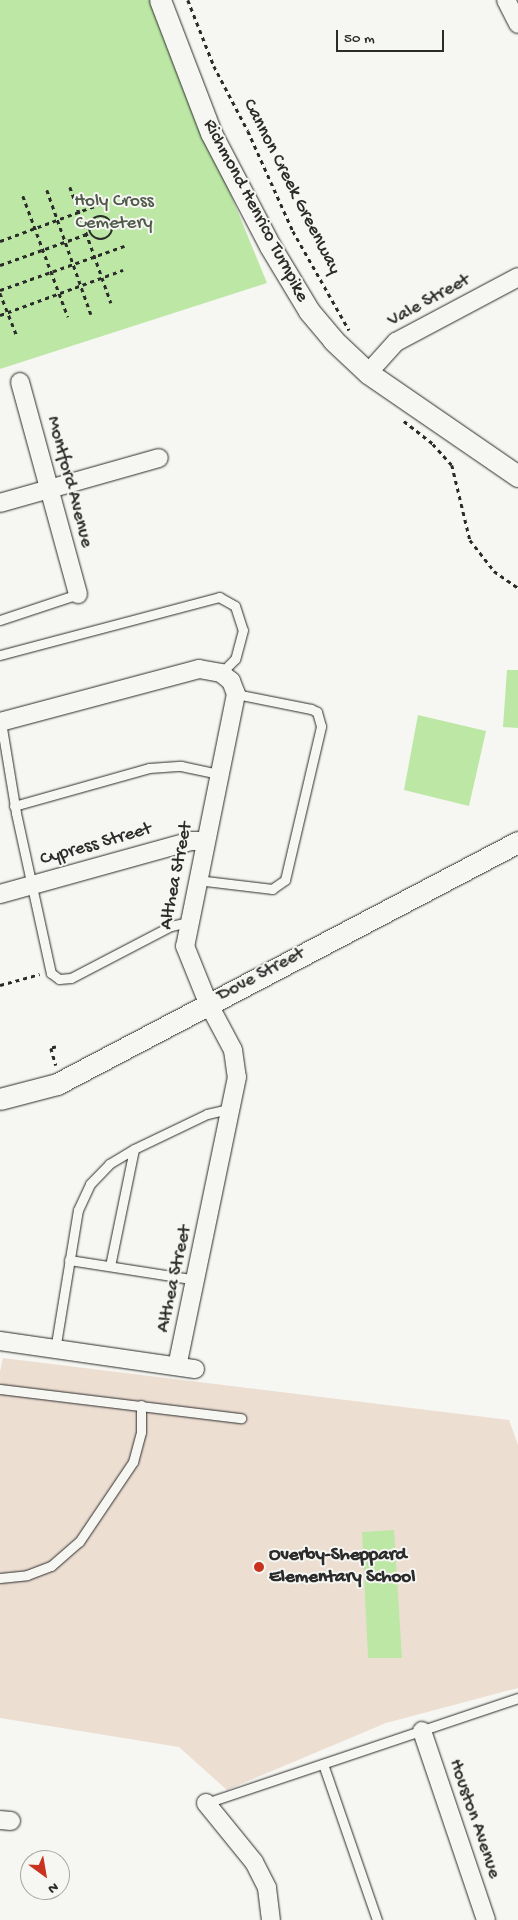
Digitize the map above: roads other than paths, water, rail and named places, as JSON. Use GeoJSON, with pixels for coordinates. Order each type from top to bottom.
{"type":"FeatureCollection","features":[{"type":"Feature","properties":{"kind":"street","name":"Richmond Henrico Turnpike"},"geometry":{"type":"LineString","coordinates":[[160,0],[211,133],[270,246],[319,324],[368,373],[518,476]]}},
{"type":"Feature","properties":{"kind":"street"},"geometry":{"type":"LineString","coordinates":[[506,0],[518,24]]}},
{"type":"Feature","properties":{"kind":"street","name":"Vale Street"},"geometry":{"type":"LineString","coordinates":[[368,373],[396,342],[518,277]]}},
{"type":"Feature","properties":{"kind":"street","name":"Montford Avenue"},"geometry":{"type":"LineString","coordinates":[[20,382],[78,594]]}},
{"type":"Feature","properties":{"kind":"street"},"geometry":{"type":"LineString","coordinates":[[0,503],[159,458]]}},
{"type":"Feature","properties":{"kind":"street"},"geometry":{"type":"LineString","coordinates":[[0,722],[199,668],[222,673],[231,681],[236,694]]}},
{"type":"Feature","properties":{"kind":"street","name":"Althea Street"},"geometry":{"type":"LineString","coordinates":[[177,1366],[197,1280],[237,1077],[233,1050],[208,1003],[185,946],[188,922],[236,694]]}},
{"type":"Feature","properties":{"kind":"street","name":"Cypress Street"},"geometry":{"type":"LineString","coordinates":[[0,894],[191,841],[205,842]]}},
{"type":"Feature","properties":{"kind":"street","name":"Dove Street"},"geometry":{"type":"LineString","coordinates":[[0,1098],[62,1082],[208,1003],[518,842]]}},
{"type":"Feature","properties":{"kind":"street"},"geometry":{"type":"LineString","coordinates":[[0,1341],[195,1369]]}},
{"type":"Feature","properties":{"kind":"street","name":"Houston Avenue"},"geometry":{"type":"LineString","coordinates":[[422,1732],[486,1920]]}},
{"type":"Feature","properties":{"kind":"street"},"geometry":{"type":"LineString","coordinates":[[206,1803],[254,1862],[267,1888],[271,1920]]}},
{"type":"Feature","properties":{"kind":"lane"},"geometry":{"type":"LineString","coordinates":[[0,620],[78,594]]}},
{"type":"Feature","properties":{"kind":"lane"},"geometry":{"type":"LineString","coordinates":[[0,655],[219,597],[234,606],[243,630],[234,659],[222,673]]}},
{"type":"Feature","properties":{"kind":"lane"},"geometry":{"type":"LineString","coordinates":[[197,880],[272,889],[285,880],[321,726],[317,712],[311,709],[236,694]]}},
{"type":"Feature","properties":{"kind":"lane"},"geometry":{"type":"LineString","coordinates":[[0,722],[14,806],[51,971],[59,979],[71,978],[171,926],[188,922]]}},
{"type":"Feature","properties":{"kind":"lane"},"geometry":{"type":"LineString","coordinates":[[14,806],[149,768],[181,766],[219,774]]}},
{"type":"Feature","properties":{"kind":"lane"},"geometry":{"type":"LineString","coordinates":[[55,1350],[78,1210],[90,1184],[108,1164],[134,1149],[207,1114],[232,1108]]}},
{"type":"Feature","properties":{"kind":"lane"},"geometry":{"type":"LineString","coordinates":[[110,1266],[134,1149]]}},
{"type":"Feature","properties":{"kind":"lane"},"geometry":{"type":"LineString","coordinates":[[69,1260],[197,1280]]}},
{"type":"Feature","properties":{"kind":"lane"},"geometry":{"type":"LineString","coordinates":[[0,1389],[241,1418]]}},
{"type":"Feature","properties":{"kind":"lane"},"geometry":{"type":"LineString","coordinates":[[0,1578],[26,1575],[51,1566],[79,1542],[132,1462],[141,1432],[141,1405]]}},
{"type":"Feature","properties":{"kind":"lane"},"geometry":{"type":"LineString","coordinates":[[206,1803],[422,1732],[518,1698]]}},
{"type":"Feature","properties":{"kind":"lane"},"geometry":{"type":"LineString","coordinates":[[323,1764],[377,1920]]}},
{"type":"Feature","properties":{"kind":"place","name":"Overby-Sheppard Elementary School"},"geometry":{"type":"Point","coordinates":[259,1567]}},
{"type":"Feature","properties":{"kind":"park label","name":"Holy Cross Cemetery"},"geometry":{"type":"Point","coordinates":[114,213]}}]}
